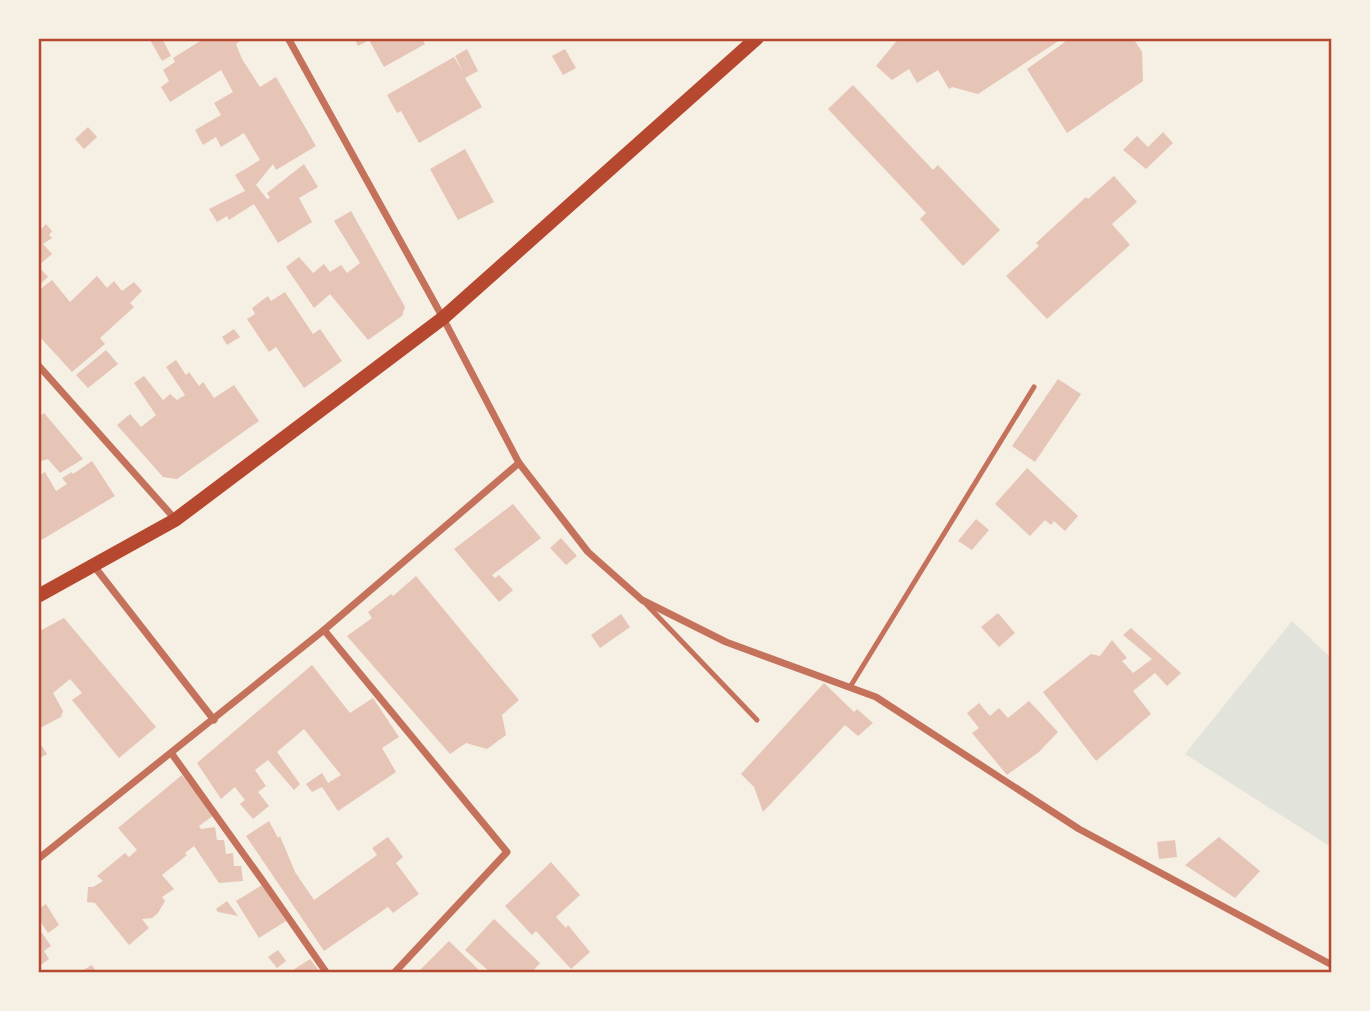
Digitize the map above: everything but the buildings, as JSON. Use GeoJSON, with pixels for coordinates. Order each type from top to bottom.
{"type":"FeatureCollection","features":[{"type":"Feature","properties":{"kind":"main road"},"geometry":{"type":"LineString","coordinates":[[38,596],[175,520],[443,318],[757,38]]}},
{"type":"Feature","properties":{"kind":"street"},"geometry":{"type":"LineString","coordinates":[[288,38],[443,318],[519,463],[588,552],[642,600],[726,642],[876,697],[1080,829],[1332,965]]}},
{"type":"Feature","properties":{"kind":"street"},"geometry":{"type":"LineString","coordinates":[[38,365],[175,520]]}},
{"type":"Feature","properties":{"kind":"street"},"geometry":{"type":"LineString","coordinates":[[38,859],[324,630],[519,463]]}},
{"type":"Feature","properties":{"kind":"street"},"geometry":{"type":"LineString","coordinates":[[94,565],[214,720]]}},
{"type":"Feature","properties":{"kind":"street"},"geometry":{"type":"LineString","coordinates":[[324,630],[507,852],[395,972]]}},
{"type":"Feature","properties":{"kind":"street"},"geometry":{"type":"LineString","coordinates":[[172,754],[326,972]]}},
{"type":"Feature","properties":{"kind":"lane"},"geometry":{"type":"LineString","coordinates":[[850,687],[1034,387]]}},
{"type":"Feature","properties":{"kind":"lane"},"geometry":{"type":"LineString","coordinates":[[642,600],[757,720]]}},
{"type":"Feature","properties":{"kind":"shaded area"},"geometry":{"type":"Polygon","coordinates":[[[1292,621],[1331,658],[1331,847],[1185,754],[1292,621]]]}}]}
